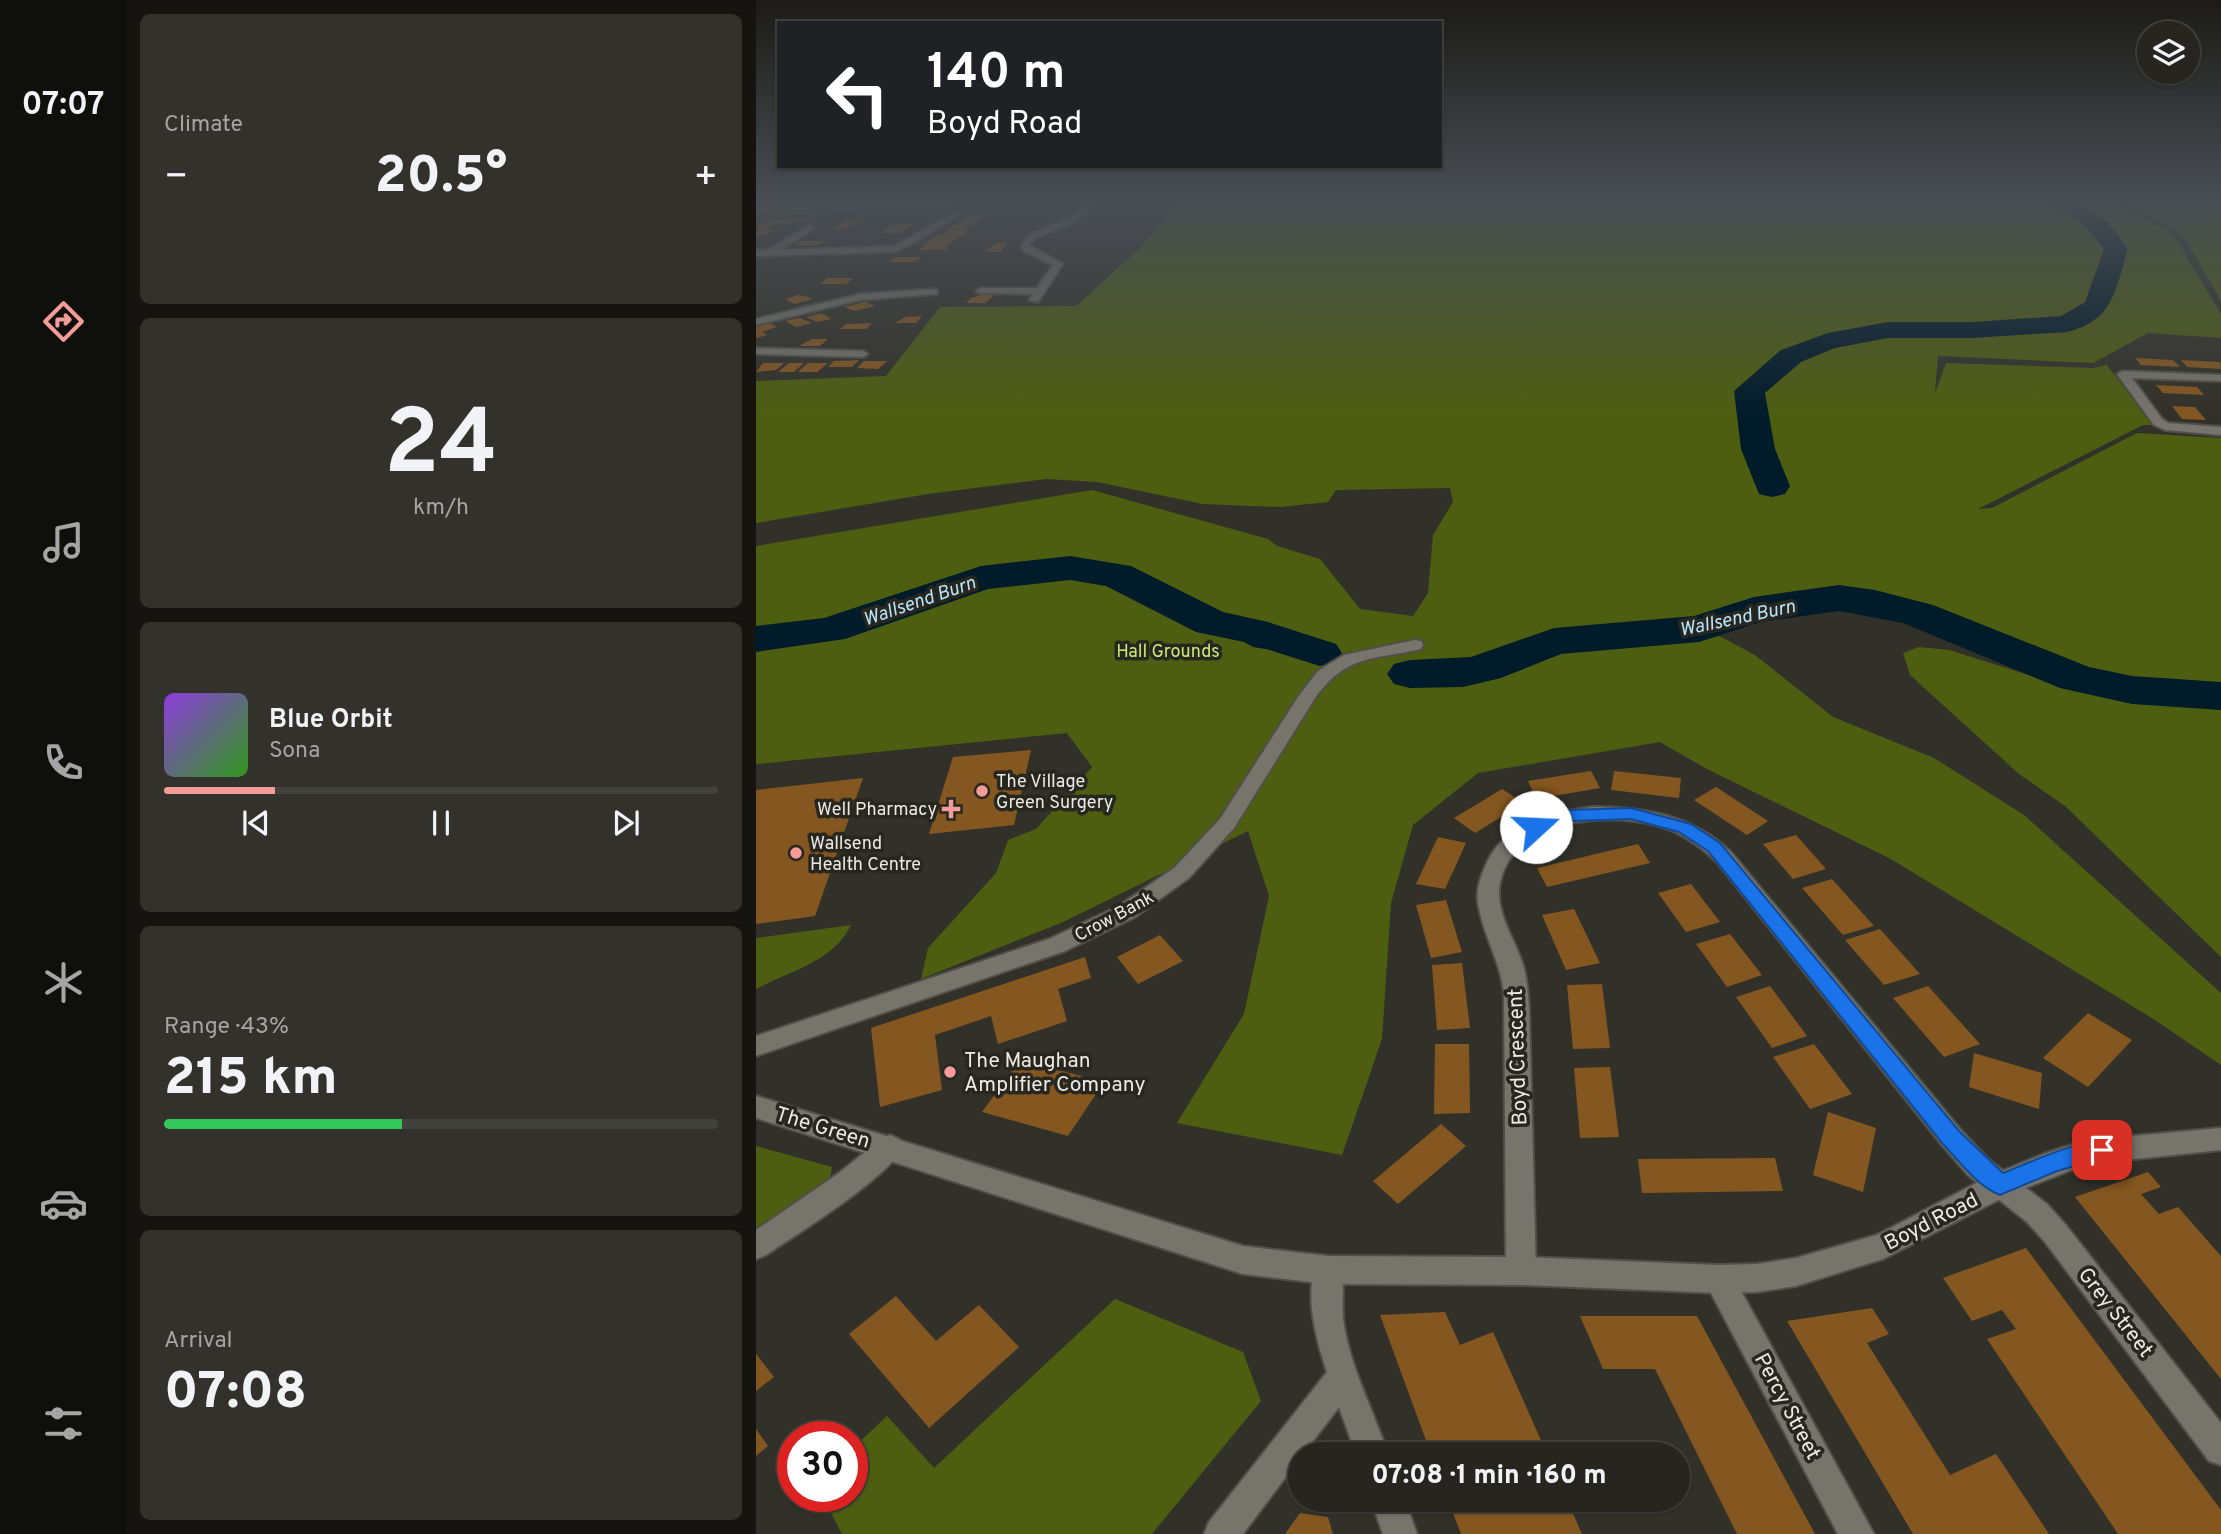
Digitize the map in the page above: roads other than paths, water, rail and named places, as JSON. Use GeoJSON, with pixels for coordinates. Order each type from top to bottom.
{"type":"FeatureCollection","features":[{"type":"Feature","properties":{"kind":"street"},"geometry":{"type":"LineString","coordinates":[[1034,300],[1052,274]]}},
{"type":"Feature","properties":{"kind":"street"},"geometry":{"type":"LineString","coordinates":[[756,322],[900,290],[934,292]]}},
{"type":"Feature","properties":{"kind":"street"},"geometry":{"type":"LineString","coordinates":[[981,291],[1041,291]]}},
{"type":"Feature","properties":{"kind":"street"},"geometry":{"type":"LineString","coordinates":[[831,354],[849,339]]}},
{"type":"Feature","properties":{"kind":"street"},"geometry":{"type":"LineString","coordinates":[[756,351],[863,354]]}},
{"type":"Feature","properties":{"kind":"street"},"geometry":{"type":"LineString","coordinates":[[2221,379],[2123,374],[2158,422],[2165,426],[2221,431]]}},
{"type":"Feature","properties":{"kind":"street","name":"Crow Bank"},"geometry":{"type":"LineString","coordinates":[[756,1046],[1058,945],[1101,927],[1138,907],[1165,888],[1220,835],[1240,809],[1298,711],[1326,672],[1346,660],[1415,645]]}},
{"type":"Feature","properties":{"kind":"street","name":"Boyd Crescent"},"geometry":{"type":"LineString","coordinates":[[1521,1271],[1515,980],[1492,913],[1488,886],[1499,859],[1515,842],[1536,827],[1569,816],[1609,812],[1652,818],[1685,828],[1714,847],[1951,1137],[1978,1167],[2000,1185]]}},
{"type":"Feature","properties":{"kind":"street","name":"The Green"},"geometry":{"type":"LineString","coordinates":[[756,1107],[890,1147],[1195,1247],[1242,1260],[1328,1270]]}},
{"type":"Feature","properties":{"kind":"street","name":"Boyd Road"},"geometry":{"type":"LineString","coordinates":[[1328,1270],[1521,1271],[1719,1279],[1757,1278],[1796,1272],[1883,1246],[2000,1185],[2054,1162],[2087,1152],[2221,1139]]}},
{"type":"Feature","properties":{"kind":"street"},"geometry":{"type":"LineString","coordinates":[[756,1246],[849,1182],[890,1147]]}},
{"type":"Feature","properties":{"kind":"street","name":"Grey Street"},"geometry":{"type":"LineString","coordinates":[[2000,1185],[2036,1213],[2055,1233],[2221,1449]]}},
{"type":"Feature","properties":{"kind":"street"},"geometry":{"type":"LineString","coordinates":[[1328,1270],[1328,1323],[1368,1442]]}},
{"type":"Feature","properties":{"kind":"street","name":"Percy Street"},"geometry":{"type":"LineString","coordinates":[[1719,1279],[1857,1534]]}},
{"type":"Feature","properties":{"kind":"street"},"geometry":{"type":"LineString","coordinates":[[1221,1534],[1344,1375]]}},
{"type":"Feature","properties":{"kind":"street"},"geometry":{"type":"LineString","coordinates":[[1392,1512],[1400,1534]]}},
{"type":"Feature","properties":{"kind":"water"},"geometry":{"type":"Polygon","coordinates":[[[1239,617],[1249,618],[1254,623],[1281,627],[1326,648],[1315,657],[1253,647],[1211,623],[1236,621],[1239,617]]]}},
{"type":"Feature","properties":{"kind":"waterway"},"geometry":{"type":"LineString","coordinates":[[1772,486],[1758,449],[1749,391],[1791,356],[1828,341],[1888,330],[1972,330],[2067,324],[2097,306],[2108,274]]}},
{"type":"Feature","properties":{"kind":"waterway","name":"Wallsend Burn"},"geometry":{"type":"LineString","coordinates":[[756,639],[830,630],[981,578],[1070,568],[1117,575],[1211,623],[1253,631],[1320,653]]}},
{"type":"Feature","properties":{"kind":"waterway","name":"Wallsend Burn"},"geometry":{"type":"LineString","coordinates":[[1410,674],[1463,673],[1485,668],[1554,641],[1699,629],[1754,610],[1839,598],[1875,603],[1918,614],[2076,678],[2132,690],[2221,696]]}},
{"type":"Feature","properties":{"kind":"place","name":"The Village Green Surgery"},"geometry":{"type":"Point","coordinates":[982,791]}},
{"type":"Feature","properties":{"kind":"place","name":"Well Pharmacy"},"geometry":{"type":"Point","coordinates":[951,809]}},
{"type":"Feature","properties":{"kind":"place","name":"Wallsend Health Centre"},"geometry":{"type":"Point","coordinates":[796,853]}},
{"type":"Feature","properties":{"kind":"place","name":"The Maughan Amplifier Company"},"geometry":{"type":"Point","coordinates":[950,1072]}},
{"type":"Feature","properties":{"kind":"park label","name":"Hall Grounds"},"geometry":{"type":"Point","coordinates":[1168,651]}}]}
